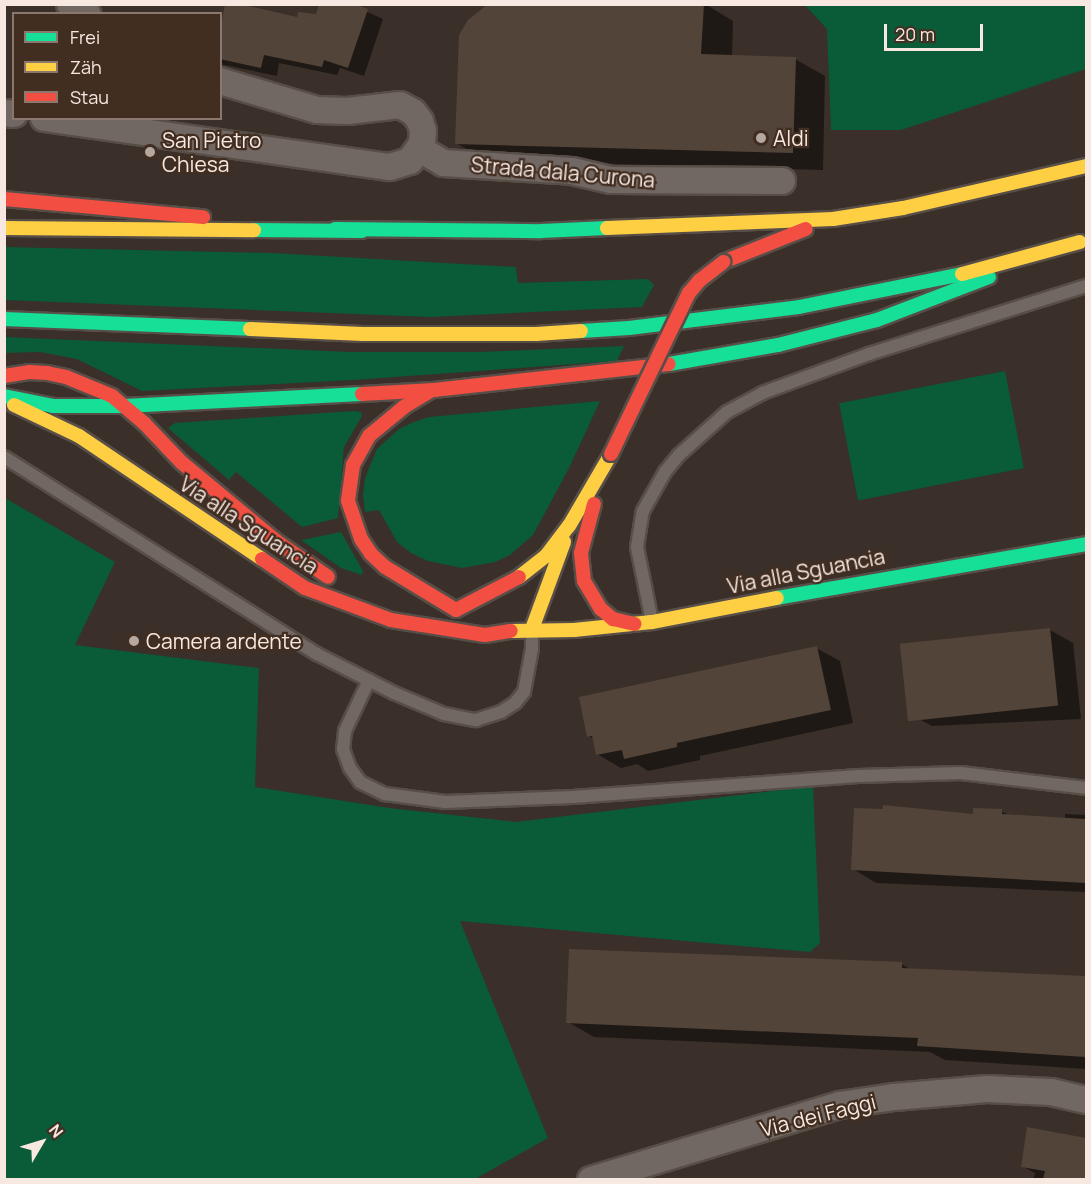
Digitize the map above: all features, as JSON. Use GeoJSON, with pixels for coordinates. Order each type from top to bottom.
{"type":"FeatureCollection","features":[{"type":"Feature","properties":{"kind":"main road"},"geometry":{"type":"LineString","coordinates":[[4,228],[541,231],[833,219],[903,208],[1086,166]]}},
{"type":"Feature","properties":{"kind":"main road"},"geometry":{"type":"LineString","coordinates":[[4,199],[362,231]]}},
{"type":"Feature","properties":{"kind":"main road"},"geometry":{"type":"LineString","coordinates":[[456,610],[490,594],[531,569],[546,556],[569,526],[602,473],[685,299],[699,281],[723,262],[833,219]]}},
{"type":"Feature","properties":{"kind":"main road"},"geometry":{"type":"LineString","coordinates":[[4,319],[363,334],[536,334],[630,328],[799,308],[970,272],[1084,241]]}},
{"type":"Feature","properties":{"kind":"main road"},"geometry":{"type":"LineString","coordinates":[[4,398],[53,406],[124,406],[434,390],[612,371],[778,345],[877,320],[1084,241]]}},
{"type":"Feature","properties":{"kind":"main road"},"geometry":{"type":"LineString","coordinates":[[4,376],[29,372],[66,377],[100,390],[124,406],[181,462],[276,541],[308,565],[344,584]]}},
{"type":"Feature","properties":{"kind":"main road"},"geometry":{"type":"LineString","coordinates":[[434,390],[404,407],[369,436],[353,465],[348,501],[361,539],[371,554],[385,567],[456,610]]}},
{"type":"Feature","properties":{"kind":"main road","name":"Via alla Sguancia"},"geometry":{"type":"LineString","coordinates":[[4,398],[79,436],[305,588],[365,612],[423,627],[485,635],[529,629],[574,630],[652,622],[856,582],[1086,544]]}},
{"type":"Feature","properties":{"kind":"main road"},"geometry":{"type":"LineString","coordinates":[[602,473],[581,554],[581,568],[584,581],[601,609],[613,619],[634,624]]}},
{"type":"Feature","properties":{"kind":"main road"},"geometry":{"type":"LineString","coordinates":[[499,619],[529,629],[569,526]]}},
{"type":"Feature","properties":{"kind":"main road"},"geometry":{"type":"LineString","coordinates":[[419,606],[478,614]]}},
{"type":"Feature","properties":{"kind":"street"},"geometry":{"type":"LineString","coordinates":[[70,4],[84,12]]}},
{"type":"Feature","properties":{"kind":"street"},"geometry":{"type":"LineString","coordinates":[[58,120],[390,167],[410,160],[420,149],[423,140],[423,126],[413,112],[400,105],[347,111],[318,110],[222,82]]}},
{"type":"Feature","properties":{"kind":"street","name":"Strada dala Curona"},"geometry":{"type":"LineString","coordinates":[[420,149],[443,163],[572,171],[611,180],[782,181]]}},
{"type":"Feature","properties":{"kind":"street","name":"Via dei Faggi"},"geometry":{"type":"LineString","coordinates":[[591,1179],[840,1105],[894,1097],[987,1089],[1051,1092],[1086,1100]]}},
{"type":"Feature","properties":{"kind":"lane"},"geometry":{"type":"LineString","coordinates":[[652,622],[637,547],[643,511],[679,455],[719,418],[762,393],[869,354],[1086,286]]}},
{"type":"Feature","properties":{"kind":"lane"},"geometry":{"type":"LineString","coordinates":[[4,457],[279,631],[369,680],[461,719],[490,717],[514,703],[524,692],[532,650],[529,629]]}},
{"type":"Feature","properties":{"kind":"lane"},"geometry":{"type":"LineString","coordinates":[[369,680],[345,731],[343,749],[350,768],[360,782],[385,794],[445,802],[585,796],[858,776],[961,773],[1086,788]]}},
{"type":"Feature","properties":{"kind":"green space"},"geometry":{"type":"Polygon","coordinates":[[[805,5],[1086,5],[1086,69],[901,130],[831,130],[827,29],[805,5]]]}},
{"type":"Feature","properties":{"kind":"green space"},"geometry":{"type":"Polygon","coordinates":[[[5,247],[272,253],[516,267],[518,283],[648,279],[654,285],[642,307],[430,317],[5,300],[5,247]]]}},
{"type":"Feature","properties":{"kind":"green space"},"geometry":{"type":"Polygon","coordinates":[[[5,337],[350,352],[477,352],[624,346],[617,361],[353,380],[142,391],[77,359],[40,352],[5,353],[5,337]]]}},
{"type":"Feature","properties":{"kind":"green space"},"geometry":{"type":"Polygon","coordinates":[[[1005,371],[1024,468],[858,500],[839,403],[1005,371]]]}},
{"type":"Feature","properties":{"kind":"green space"},"geometry":{"type":"Polygon","coordinates":[[[600,401],[569,468],[533,535],[510,555],[495,562],[462,568],[428,561],[411,553],[397,542],[379,510],[365,512],[363,496],[365,478],[377,449],[399,429],[429,417],[600,401]]]}},
{"type":"Feature","properties":{"kind":"green space"},"geometry":{"type":"Polygon","coordinates":[[[361,412],[362,416],[344,447],[338,518],[302,527],[236,472],[229,480],[168,428],[175,423],[361,412]]]}},
{"type":"Feature","properties":{"kind":"green space"},"geometry":{"type":"Polygon","coordinates":[[[5,498],[115,562],[75,645],[259,668],[255,787],[389,808],[516,822],[813,786],[820,943],[810,952],[460,921],[548,1138],[475,1179],[5,1179],[5,498]]]}},
{"type":"Feature","properties":{"kind":"green space"},"geometry":{"type":"Polygon","coordinates":[[[341,532],[363,571],[362,575],[341,568],[301,540],[341,532]]]}},
{"type":"Feature","properties":{"kind":"building"},"geometry":{"type":"Polygon","coordinates":[[[225,4],[239,4],[297,17],[298,12],[316,14],[319,4],[354,4],[368,9],[348,68],[324,60],[322,67],[264,55],[261,68],[222,59],[222,20],[225,4]]]}},
{"type":"Feature","properties":{"kind":"building"},"geometry":{"type":"Polygon","coordinates":[[[488,4],[704,4],[701,54],[796,57],[793,153],[455,144],[459,35],[468,20],[488,4]]]}},
{"type":"Feature","properties":{"kind":"building"},"geometry":{"type":"Polygon","coordinates":[[[1050,628],[1058,706],[908,721],[900,644],[1050,628]]]}},
{"type":"Feature","properties":{"kind":"building"},"geometry":{"type":"Polygon","coordinates":[[[817,646],[831,710],[677,743],[677,747],[624,759],[622,750],[596,755],[592,736],[587,737],[579,697],[817,646]]]}},
{"type":"Feature","properties":{"kind":"building"},"geometry":{"type":"Polygon","coordinates":[[[883,805],[973,814],[973,808],[1002,809],[1002,814],[1086,819],[1086,883],[851,870],[854,808],[883,809],[883,805]]]}},
{"type":"Feature","properties":{"kind":"building"},"geometry":{"type":"Polygon","coordinates":[[[569,949],[902,962],[902,968],[1086,976],[1086,1057],[917,1046],[918,1038],[566,1023],[569,949]]]}},
{"type":"Feature","properties":{"kind":"building"},"geometry":{"type":"Polygon","coordinates":[[[1027,1127],[1086,1138],[1086,1179],[1043,1179],[1045,1171],[1021,1167],[1027,1127]]]}},
{"type":"Feature","properties":{"kind":"traffic: fast"},"geometry":{"type":"LineString","coordinates":[[335,229],[541,231],[607,228]]}},
{"type":"Feature","properties":{"kind":"traffic: fast"},"geometry":{"type":"LineString","coordinates":[[254,230],[362,231]]}},
{"type":"Feature","properties":{"kind":"traffic: fast"},"geometry":{"type":"LineString","coordinates":[[581,331],[629,328],[799,307],[962,274]]}},
{"type":"Feature","properties":{"kind":"traffic: fast"},"geometry":{"type":"LineString","coordinates":[[669,364],[778,345],[877,320],[989,277]]}},
{"type":"Feature","properties":{"kind":"traffic: fast"},"geometry":{"type":"LineString","coordinates":[[4,319],[250,329]]}},
{"type":"Feature","properties":{"kind":"traffic: fast"},"geometry":{"type":"LineString","coordinates":[[4,396],[53,406],[124,406],[362,394]]}},
{"type":"Feature","properties":{"kind":"traffic: fast"},"geometry":{"type":"LineString","coordinates":[[777,598],[1086,544]]}},
{"type":"Feature","properties":{"kind":"traffic: slow"},"geometry":{"type":"LineString","coordinates":[[607,228],[833,219],[903,208],[1086,166]]}},
{"type":"Feature","properties":{"kind":"traffic: slow"},"geometry":{"type":"LineString","coordinates":[[4,228],[254,230]]}},
{"type":"Feature","properties":{"kind":"traffic: slow"},"geometry":{"type":"LineString","coordinates":[[962,274],[1080,242]]}},
{"type":"Feature","properties":{"kind":"traffic: slow"},"geometry":{"type":"LineString","coordinates":[[250,329],[363,334],[536,334],[581,331]]}},
{"type":"Feature","properties":{"kind":"traffic: slow"},"geometry":{"type":"LineString","coordinates":[[14,405],[79,436],[262,559]]}},
{"type":"Feature","properties":{"kind":"traffic: slow"},"geometry":{"type":"LineString","coordinates":[[519,577],[546,556],[569,526],[611,454]]}},
{"type":"Feature","properties":{"kind":"traffic: slow"},"geometry":{"type":"LineString","coordinates":[[532,629],[564,542]]}},
{"type":"Feature","properties":{"kind":"traffic: slow"},"geometry":{"type":"LineString","coordinates":[[511,631],[574,630],[652,622],[777,598]]}},
{"type":"Feature","properties":{"kind":"traffic: jam"},"geometry":{"type":"LineString","coordinates":[[4,199],[203,217]]}},
{"type":"Feature","properties":{"kind":"traffic: jam"},"geometry":{"type":"LineString","coordinates":[[723,262],[806,229]]}},
{"type":"Feature","properties":{"kind":"traffic: jam"},"geometry":{"type":"LineString","coordinates":[[611,454],[689,293],[699,281],[723,262]]}},
{"type":"Feature","properties":{"kind":"traffic: jam"},"geometry":{"type":"LineString","coordinates":[[362,394],[434,390],[669,364]]}},
{"type":"Feature","properties":{"kind":"traffic: jam"},"geometry":{"type":"LineString","coordinates":[[4,376],[29,372],[47,373],[66,377],[112,396],[144,423],[181,462],[276,541],[328,577]]}},
{"type":"Feature","properties":{"kind":"traffic: jam"},"geometry":{"type":"LineString","coordinates":[[432,390],[404,407],[369,436],[353,465],[348,501],[361,539],[371,554],[385,567],[456,610],[519,577]]}},
{"type":"Feature","properties":{"kind":"traffic: jam"},"geometry":{"type":"LineString","coordinates":[[594,504],[581,553],[584,581],[601,609],[613,619],[634,624]]}},
{"type":"Feature","properties":{"kind":"traffic: jam"},"geometry":{"type":"LineString","coordinates":[[262,559],[305,588],[391,620],[485,635],[511,631]]}},
{"type":"Feature","properties":{"kind":"place","name":"Aldi"},"geometry":{"type":"Point","coordinates":[761,138]}},
{"type":"Feature","properties":{"kind":"place","name":"San Pietro Chiesa"},"geometry":{"type":"Point","coordinates":[150,152]}},
{"type":"Feature","properties":{"kind":"place","name":"Camera ardente"},"geometry":{"type":"Point","coordinates":[134,641]}}]}
